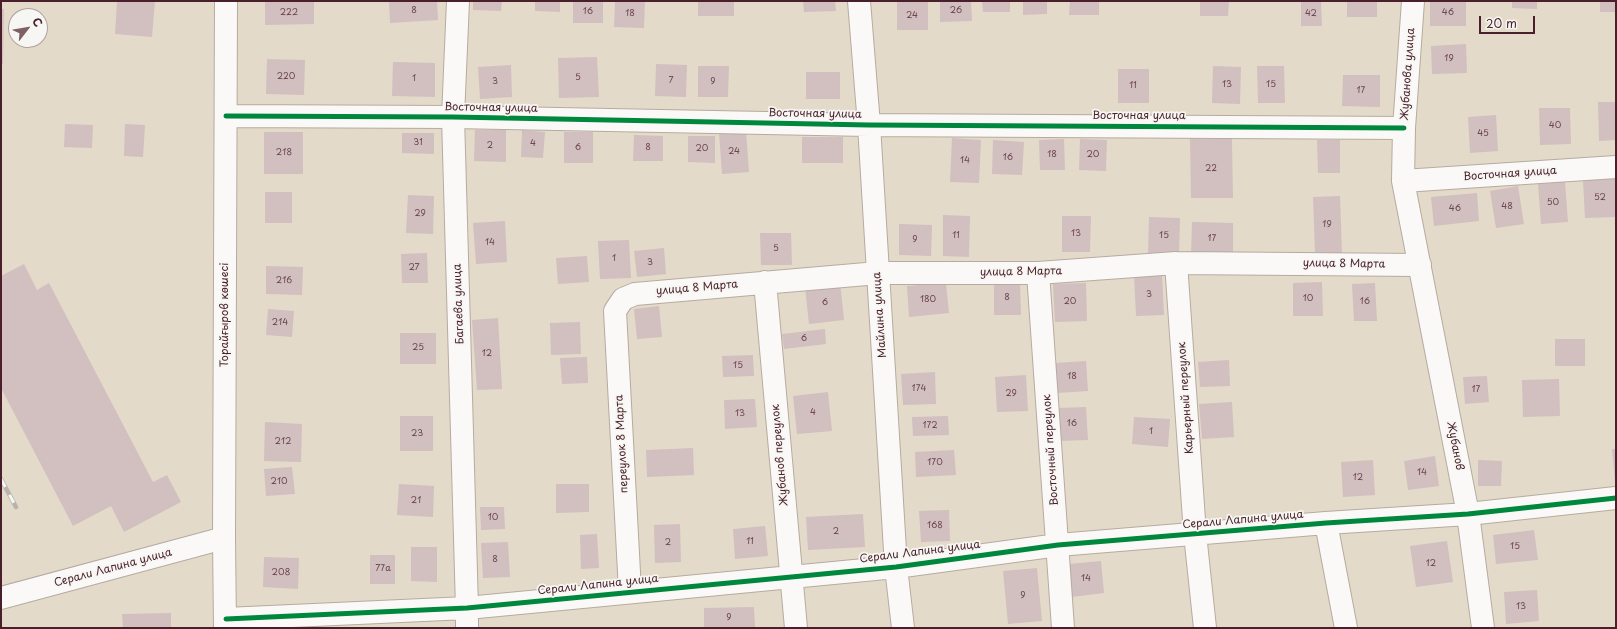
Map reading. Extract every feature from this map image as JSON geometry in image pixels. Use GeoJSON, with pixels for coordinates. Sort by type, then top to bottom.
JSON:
{"type":"FeatureCollection","features":[{"type":"Feature","properties":{"kind":"street","name":"Торайғыров көшесі"},"geometry":{"type":"LineString","coordinates":[[226,1],[224,538],[226,623]]}},
{"type":"Feature","properties":{"kind":"street","name":"Багаева улица"},"geometry":{"type":"LineString","coordinates":[[458,1],[454,117],[467,618]]}},
{"type":"Feature","properties":{"kind":"street","name":"Майлина улица"},"geometry":{"type":"LineString","coordinates":[[859,1],[869,125],[896,567],[903,628]]}},
{"type":"Feature","properties":{"kind":"street","name":"Жубанова улица"},"geometry":{"type":"LineString","coordinates":[[1414,1],[1404,128],[1403,181],[1420,265]]}},
{"type":"Feature","properties":{"kind":"street","name":"Восточная улица"},"geometry":{"type":"LineString","coordinates":[[226,116],[454,117],[869,125],[1404,128]]}},
{"type":"Feature","properties":{"kind":"street","name":"Восточная улица"},"geometry":{"type":"LineString","coordinates":[[1403,181],[1616,166]]}},
{"type":"Feature","properties":{"kind":"street","name":"улица 8 Марта"},"geometry":{"type":"LineString","coordinates":[[623,299],[635,294],[878,273],[1038,273],[1176,263],[1420,265]]}},
{"type":"Feature","properties":{"kind":"street","name":"Карьерный переулок"},"geometry":{"type":"LineString","coordinates":[[1176,263],[1195,534],[1205,628]]}},
{"type":"Feature","properties":{"kind":"street","name":"Жубанов"},"geometry":{"type":"LineString","coordinates":[[1420,265],[1468,514],[1483,628]]}},
{"type":"Feature","properties":{"kind":"street","name":"Восточный переулок"},"geometry":{"type":"LineString","coordinates":[[1038,273],[1063,628]]}},
{"type":"Feature","properties":{"kind":"street","name":"Жубанов переулок"},"geometry":{"type":"LineString","coordinates":[[765,282],[796,628]]}},
{"type":"Feature","properties":{"kind":"street","name":"переулок 8 Марта"},"geometry":{"type":"LineString","coordinates":[[623,299],[615,310],[630,592]]}},
{"type":"Feature","properties":{"kind":"street","name":"Серали Лапина улица"},"geometry":{"type":"LineString","coordinates":[[226,623],[467,618],[630,592],[896,567],[1058,545],[1326,523],[1468,514],[1616,498]]}},
{"type":"Feature","properties":{"kind":"street"},"geometry":{"type":"LineString","coordinates":[[1326,523],[1346,628]]}},
{"type":"Feature","properties":{"kind":"street","name":"Серали Лапина улица"},"geometry":{"type":"LineString","coordinates":[[1,598],[224,538]]}},
{"type":"Feature","properties":{"kind":"building"},"geometry":{"type":"Polygon","coordinates":[[[117,1],[155,1],[152,37],[115,34],[117,1]]]}},
{"type":"Feature","properties":{"kind":"building"},"geometry":{"type":"Polygon","coordinates":[[[265,1],[314,1],[314,24],[265,25],[265,1]]]}},
{"type":"Feature","properties":{"kind":"building"},"geometry":{"type":"Polygon","coordinates":[[[389,1],[437,1],[438,20],[390,23],[389,1]]]}},
{"type":"Feature","properties":{"kind":"building"},"geometry":{"type":"Polygon","coordinates":[[[473,1],[502,1],[501,11],[473,10],[473,1]]]}},
{"type":"Feature","properties":{"kind":"building"},"geometry":{"type":"Polygon","coordinates":[[[535,1],[560,1],[560,12],[535,11],[535,1]]]}},
{"type":"Feature","properties":{"kind":"building"},"geometry":{"type":"Polygon","coordinates":[[[573,1],[603,1],[603,23],[573,23],[573,1]]]}},
{"type":"Feature","properties":{"kind":"building"},"geometry":{"type":"Polygon","coordinates":[[[615,1],[645,1],[644,28],[614,27],[615,1]]]}},
{"type":"Feature","properties":{"kind":"building"},"geometry":{"type":"Polygon","coordinates":[[[698,1],[734,1],[734,16],[698,16],[698,1]]]}},
{"type":"Feature","properties":{"kind":"building"},"geometry":{"type":"Polygon","coordinates":[[[803,1],[835,1],[836,11],[804,12],[803,1]]]}},
{"type":"Feature","properties":{"kind":"building"},"geometry":{"type":"Polygon","coordinates":[[[897,1],[928,1],[928,30],[897,30],[897,1]]]}},
{"type":"Feature","properties":{"kind":"building"},"geometry":{"type":"Polygon","coordinates":[[[940,1],[971,1],[972,21],[940,22],[940,1]]]}},
{"type":"Feature","properties":{"kind":"building"},"geometry":{"type":"Polygon","coordinates":[[[982,1],[1010,1],[1010,12],[983,12],[982,1]]]}},
{"type":"Feature","properties":{"kind":"building"},"geometry":{"type":"Polygon","coordinates":[[[1023,1],[1047,1],[1047,14],[1023,15],[1023,1]]]}},
{"type":"Feature","properties":{"kind":"building"},"geometry":{"type":"Polygon","coordinates":[[[1070,1],[1099,1],[1099,15],[1069,15],[1070,1]]]}},
{"type":"Feature","properties":{"kind":"building"},"geometry":{"type":"Polygon","coordinates":[[[1200,1],[1229,1],[1228,16],[1200,16],[1200,1]]]}},
{"type":"Feature","properties":{"kind":"building"},"geometry":{"type":"Polygon","coordinates":[[[1301,1],[1321,1],[1322,26],[1301,26],[1301,1]]]}},
{"type":"Feature","properties":{"kind":"building"},"geometry":{"type":"Polygon","coordinates":[[[1347,1],[1377,1],[1377,17],[1347,17],[1347,1]]]}},
{"type":"Feature","properties":{"kind":"building"},"geometry":{"type":"Polygon","coordinates":[[[1430,1],[1466,1],[1466,26],[1430,26],[1430,1]]]}},
{"type":"Feature","properties":{"kind":"building"},"geometry":{"type":"Polygon","coordinates":[[[1512,1],[1537,1],[1537,9],[1512,8],[1512,1]]]}},
{"type":"Feature","properties":{"kind":"building"},"geometry":{"type":"Polygon","coordinates":[[[1600,1],[1616,1],[1616,12],[1600,12],[1600,1]]]}},
{"type":"Feature","properties":{"kind":"building"},"geometry":{"type":"Polygon","coordinates":[[[1,9],[4,9],[3,64],[1,64],[1,9]]]}},
{"type":"Feature","properties":{"kind":"building"},"geometry":{"type":"Polygon","coordinates":[[[1466,44],[1467,73],[1432,74],[1431,46],[1466,44]]]}},
{"type":"Feature","properties":{"kind":"building"},"geometry":{"type":"Polygon","coordinates":[[[597,57],[599,97],[559,98],[558,58],[597,57]]]}},
{"type":"Feature","properties":{"kind":"building"},"geometry":{"type":"Polygon","coordinates":[[[267,59],[305,60],[304,95],[266,94],[267,59]]]}},
{"type":"Feature","properties":{"kind":"building"},"geometry":{"type":"Polygon","coordinates":[[[393,62],[435,63],[435,97],[392,96],[393,62]]]}},
{"type":"Feature","properties":{"kind":"building"},"geometry":{"type":"Polygon","coordinates":[[[656,64],[687,65],[686,97],[655,96],[656,64]]]}},
{"type":"Feature","properties":{"kind":"building"},"geometry":{"type":"Polygon","coordinates":[[[511,65],[512,97],[480,99],[478,67],[511,65]]]}},
{"type":"Feature","properties":{"kind":"building"},"geometry":{"type":"Polygon","coordinates":[[[698,66],[729,66],[728,97],[698,97],[698,66]]]}},
{"type":"Feature","properties":{"kind":"building"},"geometry":{"type":"Polygon","coordinates":[[[1213,66],[1241,67],[1240,104],[1212,103],[1213,66]]]}},
{"type":"Feature","properties":{"kind":"building"},"geometry":{"type":"Polygon","coordinates":[[[1257,66],[1284,66],[1285,103],[1258,103],[1257,66]]]}},
{"type":"Feature","properties":{"kind":"building"},"geometry":{"type":"Polygon","coordinates":[[[1118,69],[1149,69],[1149,103],[1118,103],[1118,69]]]}},
{"type":"Feature","properties":{"kind":"building"},"geometry":{"type":"Polygon","coordinates":[[[806,72],[840,72],[840,99],[806,99],[806,72]]]}},
{"type":"Feature","properties":{"kind":"building"},"geometry":{"type":"Polygon","coordinates":[[[1343,75],[1380,75],[1380,107],[1342,106],[1343,75]]]}},
{"type":"Feature","properties":{"kind":"building"},"geometry":{"type":"Polygon","coordinates":[[[1598,102],[1616,102],[1616,140],[1599,141],[1598,102]]]}},
{"type":"Feature","properties":{"kind":"building"},"geometry":{"type":"Polygon","coordinates":[[[1539,108],[1570,108],[1571,144],[1540,145],[1539,108]]]}},
{"type":"Feature","properties":{"kind":"building"},"geometry":{"type":"Polygon","coordinates":[[[1496,115],[1498,151],[1470,153],[1468,117],[1496,115]]]}},
{"type":"Feature","properties":{"kind":"building"},"geometry":{"type":"Polygon","coordinates":[[[65,124],[93,125],[92,148],[64,147],[65,124]]]}},
{"type":"Feature","properties":{"kind":"building"},"geometry":{"type":"Polygon","coordinates":[[[125,124],[145,125],[143,157],[124,156],[125,124]]]}},
{"type":"Feature","properties":{"kind":"building"},"geometry":{"type":"Polygon","coordinates":[[[475,130],[506,130],[506,162],[474,161],[475,130]]]}},
{"type":"Feature","properties":{"kind":"building"},"geometry":{"type":"Polygon","coordinates":[[[522,130],[545,132],[543,158],[521,157],[522,130]]]}},
{"type":"Feature","properties":{"kind":"building"},"geometry":{"type":"Polygon","coordinates":[[[746,131],[749,172],[722,174],[719,133],[746,131]]]}},
{"type":"Feature","properties":{"kind":"building"},"geometry":{"type":"Polygon","coordinates":[[[264,132],[303,132],[303,174],[264,174],[264,132]]]}},
{"type":"Feature","properties":{"kind":"building"},"geometry":{"type":"Polygon","coordinates":[[[564,132],[593,132],[593,163],[564,163],[564,132]]]}},
{"type":"Feature","properties":{"kind":"building"},"geometry":{"type":"Polygon","coordinates":[[[402,133],[434,133],[434,154],[402,153],[402,133]]]}},
{"type":"Feature","properties":{"kind":"building"},"geometry":{"type":"Polygon","coordinates":[[[634,135],[663,136],[663,161],[633,161],[634,135]]]}},
{"type":"Feature","properties":{"kind":"building"},"geometry":{"type":"Polygon","coordinates":[[[688,136],[715,136],[715,163],[688,162],[688,136]]]}},
{"type":"Feature","properties":{"kind":"building"},"geometry":{"type":"Polygon","coordinates":[[[802,137],[843,137],[843,163],[802,163],[802,137]]]}},
{"type":"Feature","properties":{"kind":"building"},"geometry":{"type":"Polygon","coordinates":[[[952,138],[981,140],[979,183],[950,182],[952,138]]]}},
{"type":"Feature","properties":{"kind":"building"},"geometry":{"type":"Polygon","coordinates":[[[1064,139],[1065,170],[1040,170],[1039,140],[1064,139]]]}},
{"type":"Feature","properties":{"kind":"building"},"geometry":{"type":"Polygon","coordinates":[[[1080,139],[1107,140],[1106,171],[1079,170],[1080,139]]]}},
{"type":"Feature","properties":{"kind":"building"},"geometry":{"type":"Polygon","coordinates":[[[1190,139],[1232,139],[1233,198],[1191,198],[1190,139]]]}},
{"type":"Feature","properties":{"kind":"building"},"geometry":{"type":"Polygon","coordinates":[[[993,140],[1024,142],[1022,175],[992,174],[993,140]]]}},
{"type":"Feature","properties":{"kind":"building"},"geometry":{"type":"Polygon","coordinates":[[[1317,140],[1340,140],[1340,173],[1318,173],[1317,140]]]}},
{"type":"Feature","properties":{"kind":"building"},"geometry":{"type":"Polygon","coordinates":[[[1616,178],[1616,217],[1585,218],[1583,180],[1616,178]]]}},
{"type":"Feature","properties":{"kind":"building"},"geometry":{"type":"Polygon","coordinates":[[[1565,182],[1568,222],[1541,224],[1538,184],[1565,182]]]}},
{"type":"Feature","properties":{"kind":"building"},"geometry":{"type":"Polygon","coordinates":[[[1518,186],[1524,224],[1496,228],[1490,191],[1518,186]]]}},
{"type":"Feature","properties":{"kind":"building"},"geometry":{"type":"Polygon","coordinates":[[[265,192],[292,192],[292,223],[265,223],[265,192]]]}},
{"type":"Feature","properties":{"kind":"building"},"geometry":{"type":"Polygon","coordinates":[[[1477,193],[1479,221],[1434,226],[1431,197],[1477,193]]]}},
{"type":"Feature","properties":{"kind":"building"},"geometry":{"type":"Polygon","coordinates":[[[408,195],[434,196],[433,234],[406,233],[408,195]]]}},
{"type":"Feature","properties":{"kind":"building"},"geometry":{"type":"Polygon","coordinates":[[[1340,196],[1342,253],[1315,253],[1313,197],[1340,196]]]}},
{"type":"Feature","properties":{"kind":"building"},"geometry":{"type":"Polygon","coordinates":[[[943,215],[970,216],[969,257],[943,256],[943,215]]]}},
{"type":"Feature","properties":{"kind":"building"},"geometry":{"type":"Polygon","coordinates":[[[1062,216],[1091,216],[1090,252],[1062,252],[1062,216]]]}},
{"type":"Feature","properties":{"kind":"building"},"geometry":{"type":"Polygon","coordinates":[[[1149,217],[1180,218],[1179,256],[1148,255],[1149,217]]]}},
{"type":"Feature","properties":{"kind":"building"},"geometry":{"type":"Polygon","coordinates":[[[505,221],[507,262],[476,264],[473,223],[505,221]]]}},
{"type":"Feature","properties":{"kind":"building"},"geometry":{"type":"Polygon","coordinates":[[[1192,222],[1233,223],[1233,256],[1191,255],[1192,222]]]}},
{"type":"Feature","properties":{"kind":"building"},"geometry":{"type":"Polygon","coordinates":[[[899,224],[932,225],[931,256],[899,255],[899,224]]]}},
{"type":"Feature","properties":{"kind":"building"},"geometry":{"type":"Polygon","coordinates":[[[760,233],[791,233],[792,265],[761,265],[760,233]]]}},
{"type":"Feature","properties":{"kind":"building"},"geometry":{"type":"Polygon","coordinates":[[[629,240],[631,278],[600,279],[598,241],[629,240]]]}},
{"type":"Feature","properties":{"kind":"building"},"geometry":{"type":"Polygon","coordinates":[[[664,248],[666,274],[637,277],[634,251],[664,248]]]}},
{"type":"Feature","properties":{"kind":"building"},"geometry":{"type":"Polygon","coordinates":[[[427,253],[428,283],[402,283],[401,254],[427,253]]]}},
{"type":"Feature","properties":{"kind":"building"},"geometry":{"type":"Polygon","coordinates":[[[587,256],[589,282],[558,284],[556,258],[587,256]]]}},
{"type":"Feature","properties":{"kind":"building"},"geometry":{"type":"Polygon","coordinates":[[[24,264],[37,290],[49,283],[153,482],[167,475],[181,502],[124,532],[111,506],[73,526],[1,388],[1,276],[24,264]]]}},
{"type":"Feature","properties":{"kind":"building"},"geometry":{"type":"Polygon","coordinates":[[[266,266],[303,267],[302,295],[266,294],[266,266]]]}},
{"type":"Feature","properties":{"kind":"building"},"geometry":{"type":"Polygon","coordinates":[[[1134,275],[1162,275],[1164,315],[1136,316],[1134,275]]]}},
{"type":"Feature","properties":{"kind":"building"},"geometry":{"type":"Polygon","coordinates":[[[840,282],[844,320],[809,324],[805,287],[840,282]]]}},
{"type":"Feature","properties":{"kind":"building"},"geometry":{"type":"Polygon","coordinates":[[[994,282],[1020,282],[1021,315],[994,315],[994,282]]]}},
{"type":"Feature","properties":{"kind":"building"},"geometry":{"type":"Polygon","coordinates":[[[1322,282],[1323,316],[1293,316],[1293,283],[1322,282]]]}},
{"type":"Feature","properties":{"kind":"building"},"geometry":{"type":"Polygon","coordinates":[[[946,283],[949,313],[909,317],[907,286],[946,283]]]}},
{"type":"Feature","properties":{"kind":"building"},"geometry":{"type":"Polygon","coordinates":[[[1086,283],[1087,321],[1055,322],[1053,284],[1086,283]]]}},
{"type":"Feature","properties":{"kind":"building"},"geometry":{"type":"Polygon","coordinates":[[[1375,283],[1377,321],[1354,321],[1352,284],[1375,283]]]}},
{"type":"Feature","properties":{"kind":"building"},"geometry":{"type":"Polygon","coordinates":[[[659,306],[662,337],[637,339],[634,309],[659,306]]]}},
{"type":"Feature","properties":{"kind":"building"},"geometry":{"type":"Polygon","coordinates":[[[268,309],[294,311],[292,337],[266,335],[268,309]]]}},
{"type":"Feature","properties":{"kind":"building"},"geometry":{"type":"Polygon","coordinates":[[[498,318],[502,389],[477,390],[472,320],[498,318]]]}},
{"type":"Feature","properties":{"kind":"building"},"geometry":{"type":"Polygon","coordinates":[[[580,322],[581,354],[551,355],[550,323],[580,322]]]}},
{"type":"Feature","properties":{"kind":"building"},"geometry":{"type":"Polygon","coordinates":[[[825,329],[826,344],[784,349],[782,334],[825,329]]]}},
{"type":"Feature","properties":{"kind":"building"},"geometry":{"type":"Polygon","coordinates":[[[400,333],[436,333],[436,364],[400,364],[400,333]]]}},
{"type":"Feature","properties":{"kind":"building"},"geometry":{"type":"Polygon","coordinates":[[[1555,339],[1585,339],[1585,366],[1555,366],[1555,339]]]}},
{"type":"Feature","properties":{"kind":"building"},"geometry":{"type":"Polygon","coordinates":[[[753,355],[754,376],[723,377],[722,356],[753,355]]]}},
{"type":"Feature","properties":{"kind":"building"},"geometry":{"type":"Polygon","coordinates":[[[587,357],[588,383],[562,384],[560,358],[587,357]]]}},
{"type":"Feature","properties":{"kind":"building"},"geometry":{"type":"Polygon","coordinates":[[[1229,360],[1230,386],[1200,387],[1198,362],[1229,360]]]}},
{"type":"Feature","properties":{"kind":"building"},"geometry":{"type":"Polygon","coordinates":[[[1086,361],[1088,391],[1057,393],[1055,363],[1086,361]]]}},
{"type":"Feature","properties":{"kind":"building"},"geometry":{"type":"Polygon","coordinates":[[[935,372],[936,404],[903,405],[901,374],[935,372]]]}},
{"type":"Feature","properties":{"kind":"building"},"geometry":{"type":"Polygon","coordinates":[[[1026,375],[1028,411],[997,412],[995,377],[1026,375]]]}},
{"type":"Feature","properties":{"kind":"building"},"geometry":{"type":"Polygon","coordinates":[[[1487,376],[1489,402],[1465,404],[1463,377],[1487,376]]]}},
{"type":"Feature","properties":{"kind":"building"},"geometry":{"type":"Polygon","coordinates":[[[1559,379],[1560,416],[1523,417],[1522,380],[1559,379]]]}},
{"type":"Feature","properties":{"kind":"building"},"geometry":{"type":"Polygon","coordinates":[[[828,392],[832,431],[797,434],[793,396],[828,392]]]}},
{"type":"Feature","properties":{"kind":"building"},"geometry":{"type":"Polygon","coordinates":[[[755,399],[757,427],[725,429],[724,400],[755,399]]]}},
{"type":"Feature","properties":{"kind":"building"},"geometry":{"type":"Polygon","coordinates":[[[1232,402],[1234,437],[1202,439],[1199,404],[1232,402]]]}},
{"type":"Feature","properties":{"kind":"building"},"geometry":{"type":"Polygon","coordinates":[[[1086,407],[1088,440],[1059,441],[1057,408],[1086,407]]]}},
{"type":"Feature","properties":{"kind":"building"},"geometry":{"type":"Polygon","coordinates":[[[400,416],[433,416],[433,451],[400,451],[400,416]]]}},
{"type":"Feature","properties":{"kind":"building"},"geometry":{"type":"Polygon","coordinates":[[[948,416],[949,435],[913,436],[912,417],[948,416]]]}},
{"type":"Feature","properties":{"kind":"building"},"geometry":{"type":"Polygon","coordinates":[[[1134,417],[1170,419],[1168,447],[1132,444],[1134,417]]]}},
{"type":"Feature","properties":{"kind":"building"},"geometry":{"type":"Polygon","coordinates":[[[265,422],[302,424],[301,462],[264,461],[265,422]]]}},
{"type":"Feature","properties":{"kind":"building"},"geometry":{"type":"Polygon","coordinates":[[[693,448],[694,475],[647,477],[646,450],[693,448]]]}},
{"type":"Feature","properties":{"kind":"building"},"geometry":{"type":"Polygon","coordinates":[[[1612,449],[1616,449],[1616,483],[1615,483],[1612,449]]]}},
{"type":"Feature","properties":{"kind":"building"},"geometry":{"type":"Polygon","coordinates":[[[954,450],[956,475],[916,477],[915,452],[954,450]]]}},
{"type":"Feature","properties":{"kind":"building"},"geometry":{"type":"Polygon","coordinates":[[[1435,456],[1439,486],[1408,490],[1404,461],[1435,456]]]}},
{"type":"Feature","properties":{"kind":"building"},"geometry":{"type":"Polygon","coordinates":[[[1373,460],[1375,495],[1343,497],[1341,462],[1373,460]]]}},
{"type":"Feature","properties":{"kind":"building"},"geometry":{"type":"Polygon","coordinates":[[[1478,460],[1502,461],[1501,486],[1478,486],[1478,460]]]}},
{"type":"Feature","properties":{"kind":"building"},"geometry":{"type":"Polygon","coordinates":[[[292,467],[295,494],[266,496],[264,469],[292,467]]]}},
{"type":"Feature","properties":{"kind":"building"},"geometry":{"type":"Polygon","coordinates":[[[399,484],[434,486],[433,517],[397,515],[399,484]]]}},
{"type":"Feature","properties":{"kind":"building"},"geometry":{"type":"Polygon","coordinates":[[[556,484],[589,484],[589,512],[556,513],[556,484]]]}},
{"type":"Feature","properties":{"kind":"building"},"geometry":{"type":"Polygon","coordinates":[[[480,507],[504,507],[505,529],[481,530],[480,507]]]}},
{"type":"Feature","properties":{"kind":"building"},"geometry":{"type":"Polygon","coordinates":[[[949,510],[950,541],[921,542],[919,511],[949,510]]]}},
{"type":"Feature","properties":{"kind":"building"},"geometry":{"type":"Polygon","coordinates":[[[863,514],[865,547],[808,550],[806,517],[863,514]]]}},
{"type":"Feature","properties":{"kind":"building"},"geometry":{"type":"Polygon","coordinates":[[[680,524],[681,562],[655,563],[654,525],[680,524]]]}},
{"type":"Feature","properties":{"kind":"building"},"geometry":{"type":"Polygon","coordinates":[[[765,526],[768,556],[735,559],[733,529],[765,526]]]}},
{"type":"Feature","properties":{"kind":"building"},"geometry":{"type":"Polygon","coordinates":[[[1534,530],[1538,560],[1496,564],[1493,535],[1534,530]]]}},
{"type":"Feature","properties":{"kind":"building"},"geometry":{"type":"Polygon","coordinates":[[[597,534],[599,568],[581,569],[580,535],[597,534]]]}},
{"type":"Feature","properties":{"kind":"building"},"geometry":{"type":"Polygon","coordinates":[[[1447,541],[1453,582],[1416,587],[1410,546],[1447,541]]]}},
{"type":"Feature","properties":{"kind":"building"},"geometry":{"type":"Polygon","coordinates":[[[508,542],[510,577],[483,578],[481,543],[508,542]]]}},
{"type":"Feature","properties":{"kind":"building"},"geometry":{"type":"Polygon","coordinates":[[[411,547],[437,547],[437,582],[411,581],[411,547]]]}},
{"type":"Feature","properties":{"kind":"building"},"geometry":{"type":"Polygon","coordinates":[[[370,555],[395,555],[395,584],[370,584],[370,555]]]}},
{"type":"Feature","properties":{"kind":"building"},"geometry":{"type":"Polygon","coordinates":[[[264,557],[299,558],[298,589],[263,587],[264,557]]]}},
{"type":"Feature","properties":{"kind":"building"},"geometry":{"type":"Polygon","coordinates":[[[1101,561],[1104,593],[1072,597],[1069,564],[1101,561]]]}},
{"type":"Feature","properties":{"kind":"building"},"geometry":{"type":"Polygon","coordinates":[[[1037,568],[1042,621],[1008,624],[1003,571],[1037,568]]]}},
{"type":"Feature","properties":{"kind":"building"},"geometry":{"type":"Polygon","coordinates":[[[1537,590],[1539,621],[1506,624],[1504,592],[1537,590]]]}},
{"type":"Feature","properties":{"kind":"building"},"geometry":{"type":"Polygon","coordinates":[[[754,607],[755,628],[704,628],[704,608],[754,607]]]}},
{"type":"Feature","properties":{"kind":"building"},"geometry":{"type":"Polygon","coordinates":[[[171,613],[171,628],[123,628],[122,614],[171,613]]]}},
{"type":"Feature","properties":{"kind":"railway"},"geometry":{"type":"LineString","coordinates":[[1,479],[16,507]]}},
{"type":"Feature","properties":{"kind":"cycle path"},"geometry":{"type":"LineString","coordinates":[[226,116],[453,117],[869,125],[1404,128]]}},
{"type":"Feature","properties":{"kind":"cycle path"},"geometry":{"type":"LineString","coordinates":[[226,619],[467,608],[896,567],[1058,545],[1326,523],[1468,514],[1616,498]]}}]}
